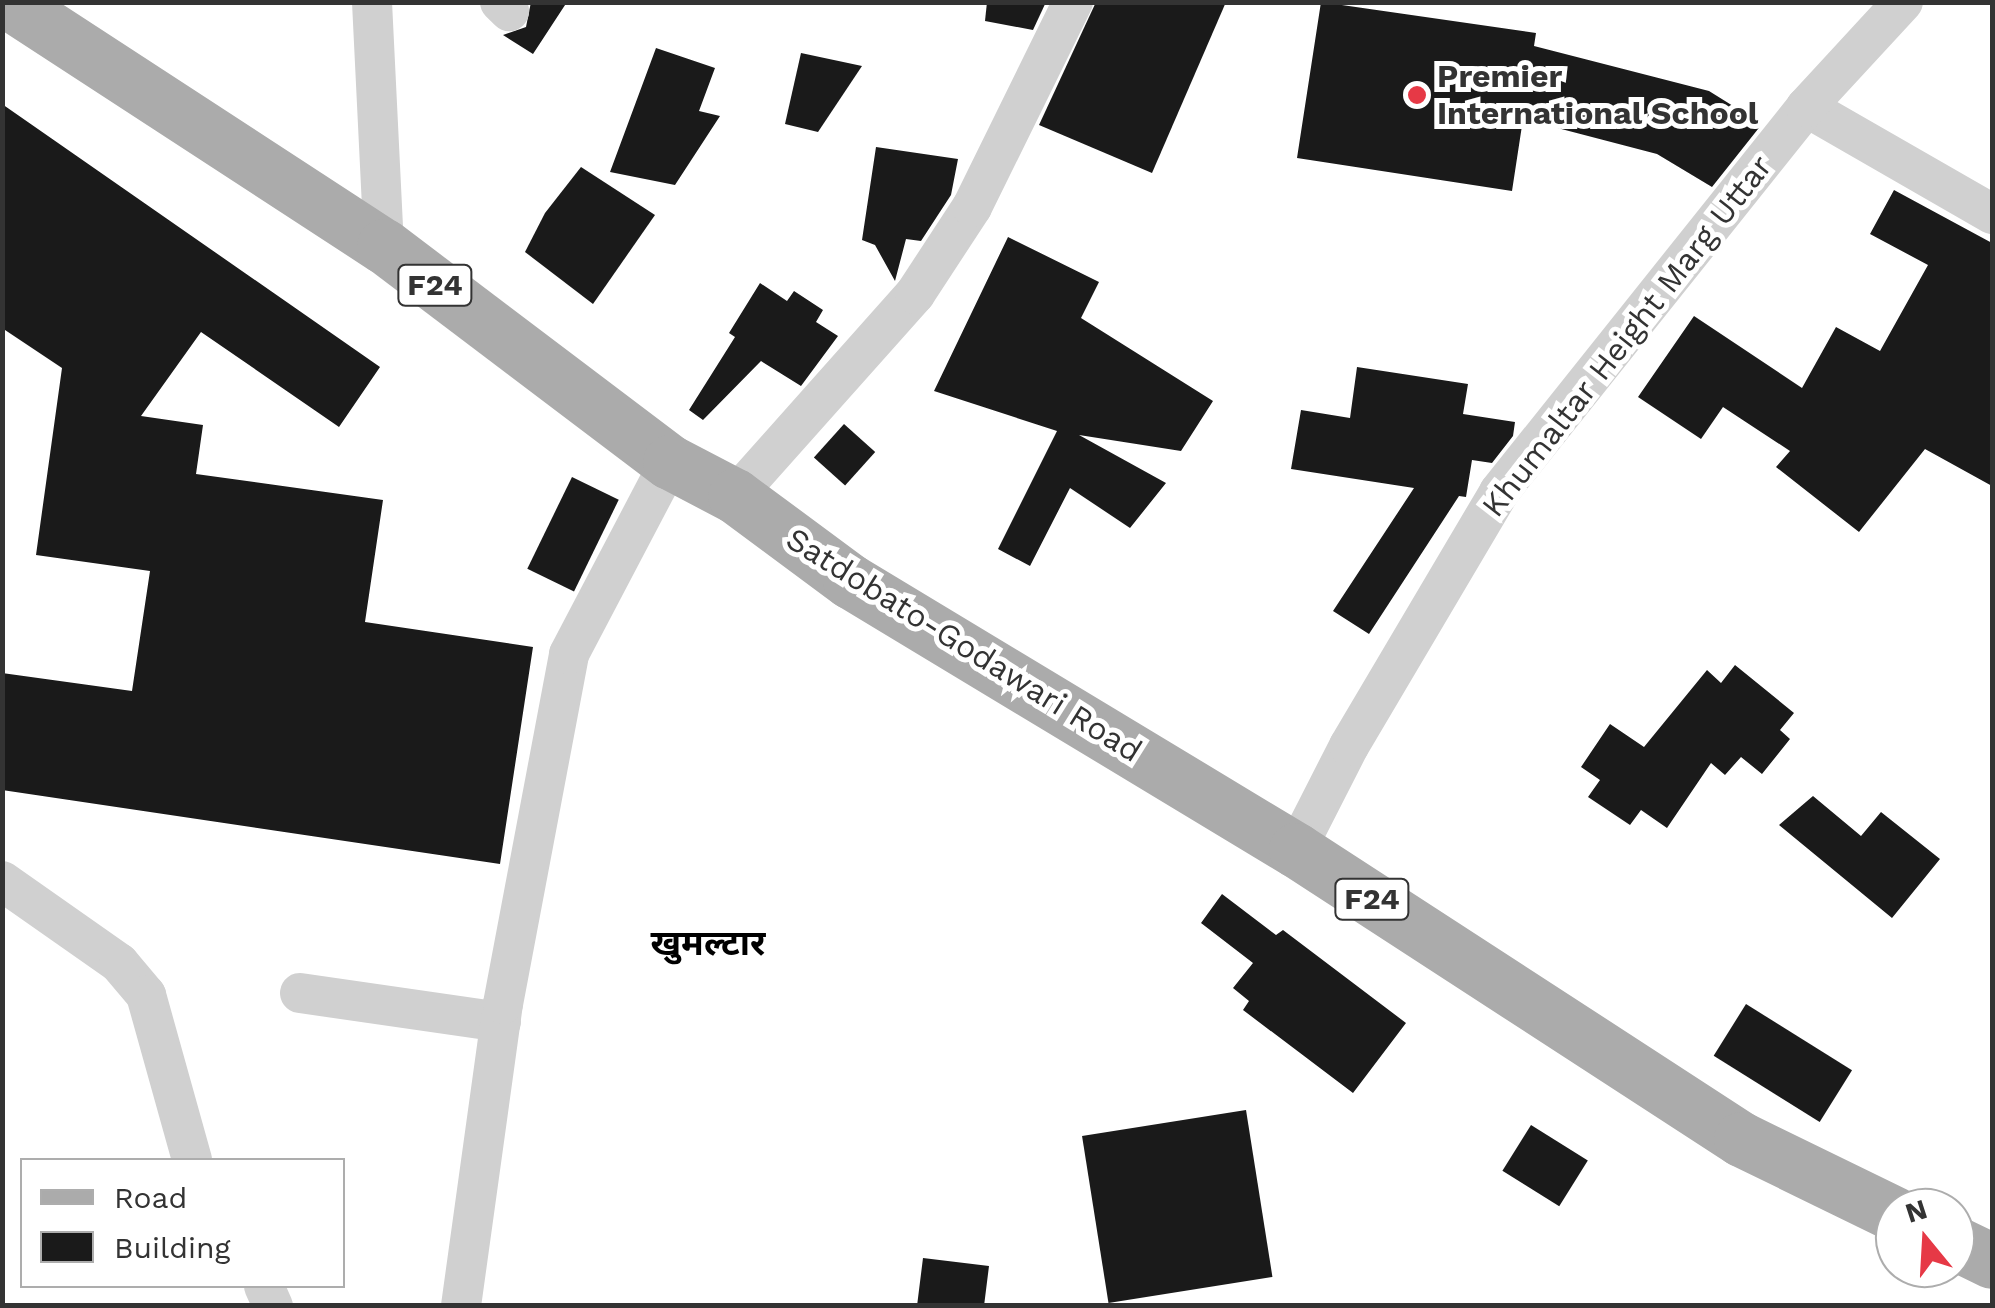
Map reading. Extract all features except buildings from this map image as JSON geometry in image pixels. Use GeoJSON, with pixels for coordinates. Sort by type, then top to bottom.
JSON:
{"type":"FeatureCollection","features":[{"type":"Feature","properties":{"kind":"main road","name":"Satdobato-Godawari Road"},"geometry":{"type":"LineString","coordinates":[[9,2],[384,246],[670,462],[735,496],[850,581],[1296,850],[1742,1139],[1875,1204]]}},
{"type":"Feature","properties":{"kind":"street"},"geometry":{"type":"LineString","coordinates":[[372,2],[384,246]]}},
{"type":"Feature","properties":{"kind":"street"},"geometry":{"type":"LineString","coordinates":[[735,496],[916,294],[972,207],[1073,2]]}},
{"type":"Feature","properties":{"kind":"street","name":"Khumaltar Height Marg Uttar"},"geometry":{"type":"LineString","coordinates":[[1296,850],[1349,746],[1499,492],[1806,107],[1902,2]]}},
{"type":"Feature","properties":{"kind":"street"},"geometry":{"type":"LineString","coordinates":[[1806,107],[1992,214]]}},
{"type":"Feature","properties":{"kind":"street"},"geometry":{"type":"LineString","coordinates":[[462,1306],[500,1022],[569,654],[670,462]]}},
{"type":"Feature","properties":{"kind":"street"},"geometry":{"type":"LineString","coordinates":[[2,881],[120,963],[146,996],[191,1158]]}},
{"type":"Feature","properties":{"kind":"street"},"geometry":{"type":"LineString","coordinates":[[300,992],[500,1022]]}},
{"type":"Feature","properties":{"kind":"place","name":"Premier International School"},"geometry":{"type":"Point","coordinates":[1417,95]}},
{"type":"Feature","properties":{"kind":"district","name":"खुमल्टार"},"geometry":{"type":"Point","coordinates":[708,943]}}]}
